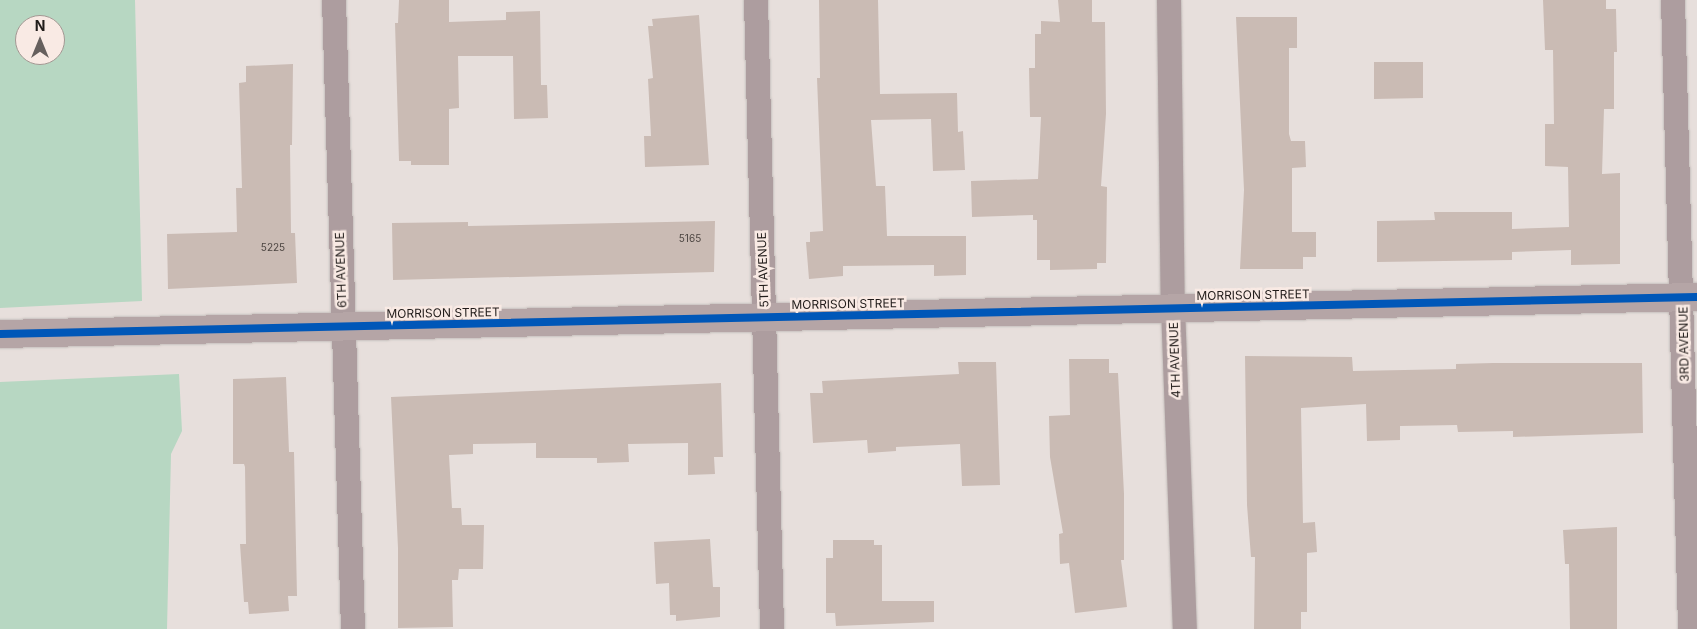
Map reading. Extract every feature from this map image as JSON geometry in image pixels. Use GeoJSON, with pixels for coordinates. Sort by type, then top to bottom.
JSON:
{"type":"FeatureCollection","features":[{"type":"Feature","properties":{"kind":"street","name":"6TH AVENUE"},"geometry":{"type":"LineString","coordinates":[[334,0],[353,629]]}},
{"type":"Feature","properties":{"kind":"street","name":"5TH AVENUE"},"geometry":{"type":"LineString","coordinates":[[756,0],[772,629]]}},
{"type":"Feature","properties":{"kind":"street","name":"4TH AVENUE"},"geometry":{"type":"LineString","coordinates":[[1169,0],[1173,307],[1186,629]]}},
{"type":"Feature","properties":{"kind":"street","name":"3RD AVENUE"},"geometry":{"type":"LineString","coordinates":[[1673,0],[1690,297],[1690,629]]}},
{"type":"Feature","properties":{"kind":"street","name":"MORRISON STREET"},"geometry":{"type":"LineString","coordinates":[[0,334],[1690,297]]}},
{"type":"Feature","properties":{"kind":"green space"},"geometry":{"type":"Polygon","coordinates":[[[0,0],[135,0],[142,301],[0,308],[0,0]]]}},
{"type":"Feature","properties":{"kind":"green space"},"geometry":{"type":"Polygon","coordinates":[[[179,374],[182,431],[171,454],[167,629],[0,629],[0,382],[179,374]]]}},
{"type":"Feature","properties":{"kind":"building"},"geometry":{"type":"Polygon","coordinates":[[[399,0],[449,0],[449,22],[506,20],[506,12],[540,11],[541,85],[547,85],[548,118],[514,119],[513,56],[458,56],[459,108],[449,109],[449,165],[411,165],[411,161],[399,161],[395,23],[398,23],[399,0]]]}},
{"type":"Feature","properties":{"kind":"building"},"geometry":{"type":"Polygon","coordinates":[[[819,0],[878,0],[880,94],[957,93],[958,132],[963,131],[965,170],[933,171],[931,119],[871,120],[876,186],[885,186],[887,236],[966,236],[966,275],[934,276],[934,265],[843,266],[843,276],[809,279],[806,242],[810,242],[810,232],[823,231],[817,78],[820,78],[819,0]]]}},
{"type":"Feature","properties":{"kind":"building"},"geometry":{"type":"Polygon","coordinates":[[[1058,0],[1092,0],[1092,22],[1105,22],[1106,114],[1101,186],[1107,187],[1106,263],[1097,263],[1097,269],[1050,270],[1050,260],[1037,260],[1037,220],[1033,220],[1033,215],[972,217],[971,181],[1038,179],[1041,117],[1030,117],[1029,68],[1035,68],[1035,34],[1041,34],[1041,21],[1060,22],[1058,0]]]}},
{"type":"Feature","properties":{"kind":"building"},"geometry":{"type":"Polygon","coordinates":[[[1543,0],[1606,0],[1606,9],[1616,9],[1617,52],[1614,52],[1614,109],[1604,109],[1602,174],[1620,173],[1620,264],[1571,265],[1571,250],[1512,252],[1512,260],[1377,262],[1377,221],[1435,220],[1434,212],[1512,212],[1512,229],[1569,227],[1568,167],[1545,166],[1545,124],[1554,124],[1553,50],[1545,50],[1543,0]]]}},
{"type":"Feature","properties":{"kind":"building"},"geometry":{"type":"Polygon","coordinates":[[[699,15],[709,165],[645,167],[644,136],[651,136],[648,79],[653,78],[648,26],[653,26],[652,19],[699,15]]]}},
{"type":"Feature","properties":{"kind":"building"},"geometry":{"type":"Polygon","coordinates":[[[1236,17],[1297,17],[1297,48],[1289,48],[1289,134],[1291,141],[1305,141],[1306,167],[1292,168],[1292,232],[1316,232],[1316,257],[1303,257],[1303,269],[1240,269],[1244,190],[1236,17]]]}},
{"type":"Feature","properties":{"kind":"building"},"geometry":{"type":"Polygon","coordinates":[[[1374,62],[1423,62],[1423,98],[1374,99],[1374,62]]]}},
{"type":"Feature","properties":{"kind":"building"},"geometry":{"type":"Polygon","coordinates":[[[293,64],[292,145],[290,145],[291,233],[295,233],[297,283],[168,289],[167,234],[237,232],[236,188],[242,188],[239,83],[246,82],[246,66],[293,64]]]}},
{"type":"Feature","properties":{"kind":"building"},"geometry":{"type":"Polygon","coordinates":[[[715,221],[714,272],[393,280],[392,223],[468,222],[468,226],[715,221]]]}},
{"type":"Feature","properties":{"kind":"building"},"geometry":{"type":"Polygon","coordinates":[[[1245,356],[1352,357],[1353,371],[1456,369],[1456,364],[1642,363],[1643,433],[1513,437],[1513,431],[1458,432],[1457,425],[1400,426],[1400,440],[1367,441],[1366,404],[1301,408],[1303,523],[1315,522],[1317,552],[1307,553],[1307,612],[1301,612],[1301,629],[1254,629],[1255,557],[1251,557],[1247,505],[1245,356]]]}},
{"type":"Feature","properties":{"kind":"building"},"geometry":{"type":"Polygon","coordinates":[[[1069,359],[1109,359],[1109,373],[1118,373],[1124,494],[1124,560],[1121,560],[1127,607],[1075,613],[1069,563],[1060,564],[1059,534],[1063,533],[1050,457],[1049,416],[1070,415],[1069,359]]]}},
{"type":"Feature","properties":{"kind":"building"},"geometry":{"type":"Polygon","coordinates":[[[958,362],[996,362],[1000,485],[962,486],[960,444],[896,447],[896,451],[868,453],[867,440],[813,443],[810,393],[823,393],[822,381],[959,374],[958,362]]]}},
{"type":"Feature","properties":{"kind":"building"},"geometry":{"type":"Polygon","coordinates":[[[286,377],[289,452],[294,452],[297,596],[288,596],[289,611],[249,614],[248,602],[244,602],[240,544],[246,544],[245,467],[244,464],[233,464],[233,379],[286,377]]]}},
{"type":"Feature","properties":{"kind":"building"},"geometry":{"type":"Polygon","coordinates":[[[721,383],[723,457],[714,457],[715,474],[688,475],[688,443],[628,444],[629,462],[597,463],[597,458],[536,458],[536,443],[473,444],[473,454],[449,455],[452,508],[461,508],[462,525],[484,525],[483,569],[459,569],[458,580],[452,580],[453,627],[398,628],[398,548],[391,397],[721,383]]]}},
{"type":"Feature","properties":{"kind":"building"},"geometry":{"type":"Polygon","coordinates":[[[1617,527],[1617,629],[1570,629],[1569,564],[1565,564],[1563,530],[1617,527]]]}},
{"type":"Feature","properties":{"kind":"building"},"geometry":{"type":"Polygon","coordinates":[[[710,539],[713,587],[720,587],[720,617],[676,621],[676,615],[670,615],[669,583],[656,584],[654,542],[710,539]]]}},
{"type":"Feature","properties":{"kind":"building"},"geometry":{"type":"Polygon","coordinates":[[[833,540],[874,540],[874,545],[882,545],[882,601],[934,601],[934,622],[836,626],[835,613],[826,613],[826,558],[833,558],[833,540]]]}},
{"type":"Feature","properties":{"kind":"cycle path"},"geometry":{"type":"LineString","coordinates":[[0,334],[1697,297]]}}]}
